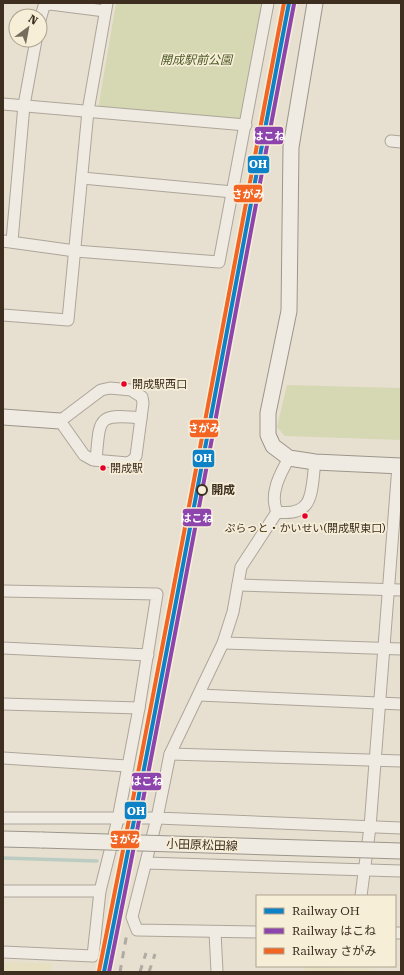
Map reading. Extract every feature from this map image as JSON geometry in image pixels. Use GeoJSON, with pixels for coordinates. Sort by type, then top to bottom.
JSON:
{"type":"FeatureCollection","features":[{"type":"Feature","properties":{"kind":"street"},"geometry":{"type":"LineString","coordinates":[[35,48],[24,105],[8,241],[75,251],[219,262],[246,126],[268,3]]}},
{"type":"Feature","properties":{"kind":"street"},"geometry":{"type":"LineString","coordinates":[[315,3],[300,80],[291,147],[289,311],[268,413],[268,435],[273,446],[289,458],[315,462],[400,466],[397,528],[388,590],[378,703],[370,827],[361,895]]}},
{"type":"Feature","properties":{"kind":"street"},"geometry":{"type":"LineString","coordinates":[[3,315],[68,320],[88,111],[106,7],[50,4],[44,6],[43,8]]}},
{"type":"Feature","properties":{"kind":"street"},"geometry":{"type":"LineString","coordinates":[[3,104],[246,126]]}},
{"type":"Feature","properties":{"kind":"street"},"geometry":{"type":"LineString","coordinates":[[82,178],[233,192]]}},
{"type":"Feature","properties":{"kind":"street"},"geometry":{"type":"LineString","coordinates":[[3,417],[60,422],[100,390],[110,388],[131,390],[137,392],[142,397],[143,403],[136,456],[128,463],[96,460],[81,451],[60,422]]}},
{"type":"Feature","properties":{"kind":"street"},"geometry":{"type":"LineString","coordinates":[[96,460],[99,428],[106,419],[116,415],[141,418]]}},
{"type":"Feature","properties":{"kind":"street"},"geometry":{"type":"LineString","coordinates":[[277,512],[274,506],[274,496],[279,476],[289,458]]}},
{"type":"Feature","properties":{"kind":"street"},"geometry":{"type":"LineString","coordinates":[[277,512],[291,514],[303,510],[310,498],[315,462]]}},
{"type":"Feature","properties":{"kind":"street"},"geometry":{"type":"LineString","coordinates":[[256,932],[137,930],[132,918],[157,818],[170,754],[223,643],[233,612],[241,567],[277,512]]}},
{"type":"Feature","properties":{"kind":"street"},"geometry":{"type":"LineString","coordinates":[[238,585],[401,590]]}},
{"type":"Feature","properties":{"kind":"street"},"geometry":{"type":"LineString","coordinates":[[3,591],[156,594],[139,708],[118,819],[100,891],[93,956],[3,952]]}},
{"type":"Feature","properties":{"kind":"street"},"geometry":{"type":"LineString","coordinates":[[223,643],[401,649]]}},
{"type":"Feature","properties":{"kind":"street"},"geometry":{"type":"LineString","coordinates":[[3,648],[148,655]]}},
{"type":"Feature","properties":{"kind":"street"},"geometry":{"type":"LineString","coordinates":[[199,695],[401,704]]}},
{"type":"Feature","properties":{"kind":"street"},"geometry":{"type":"LineString","coordinates":[[3,704],[139,708]]}},
{"type":"Feature","properties":{"kind":"street"},"geometry":{"type":"LineString","coordinates":[[170,754],[401,761]]}},
{"type":"Feature","properties":{"kind":"street"},"geometry":{"type":"LineString","coordinates":[[3,758],[127,766]]}},
{"type":"Feature","properties":{"kind":"street"},"geometry":{"type":"LineString","coordinates":[[3,818],[118,819],[135,817],[401,828]]}},
{"type":"Feature","properties":{"kind":"street","name":"小田原松田線"},"geometry":{"type":"LineString","coordinates":[[3,839],[401,851]]}},
{"type":"Feature","properties":{"kind":"street"},"geometry":{"type":"LineString","coordinates":[[146,863],[401,871]]}},
{"type":"Feature","properties":{"kind":"street"},"geometry":{"type":"LineString","coordinates":[[3,891],[100,891]]}},
{"type":"Feature","properties":{"kind":"street"},"geometry":{"type":"LineString","coordinates":[[215,932],[217,972]]}},
{"type":"Feature","properties":{"kind":"shaded area"},"geometry":{"type":"Polygon","coordinates":[[[3,962],[52,963],[50,972],[3,972],[3,962]]]}},
{"type":"Feature","properties":{"kind":"shaded area"},"geometry":{"type":"Polygon","coordinates":[[[305,967],[373,969],[373,972],[305,972],[305,967]]]}},
{"type":"Feature","properties":{"kind":"green space","name":"開成駅前公園"},"geometry":{"type":"Polygon","coordinates":[[[116,3],[265,3],[245,121],[98,109],[116,3]]]}},
{"type":"Feature","properties":{"kind":"green space"},"geometry":{"type":"Polygon","coordinates":[[[287,385],[401,388],[401,440],[285,436],[277,427],[287,385]]]}},
{"type":"Feature","properties":{"kind":"waterway"},"geometry":{"type":"LineString","coordinates":[[3,858],[97,861]]}},
{"type":"Feature","properties":{"kind":"railway"},"geometry":{"type":"LineString","coordinates":[[120,972],[127,933]]}},
{"type":"Feature","properties":{"kind":"railway"},"geometry":{"type":"LineString","coordinates":[[140,972],[146,953]]}},
{"type":"Feature","properties":{"kind":"railway"},"geometry":{"type":"LineString","coordinates":[[149,972],[155,954]]}},
{"type":"Feature","properties":{"kind":"rail line","name":"さがみ"},"geometry":{"type":"LineString","coordinates":[[99,971],[170,608],[284,3]]}},
{"type":"Feature","properties":{"kind":"rail line","name":"OH"},"geometry":{"type":"LineString","coordinates":[[104,972],[175,609],[289,3]]}},
{"type":"Feature","properties":{"kind":"rail line","name":"はこね"},"geometry":{"type":"LineString","coordinates":[[109,972],[180,609],[294,4]]}},
{"type":"Feature","properties":{"kind":"place","name":"開成駅西口"},"geometry":{"type":"Point","coordinates":[124,384]}},
{"type":"Feature","properties":{"kind":"place","name":"開成駅"},"geometry":{"type":"Point","coordinates":[103,468]}},
{"type":"Feature","properties":{"kind":"place","name":"開成"},"geometry":{"type":"Point","coordinates":[202,490]}},
{"type":"Feature","properties":{"kind":"place","name":"ぷらっと・かいせい(開成駅東口)"},"geometry":{"type":"Point","coordinates":[305,516]}}]}
